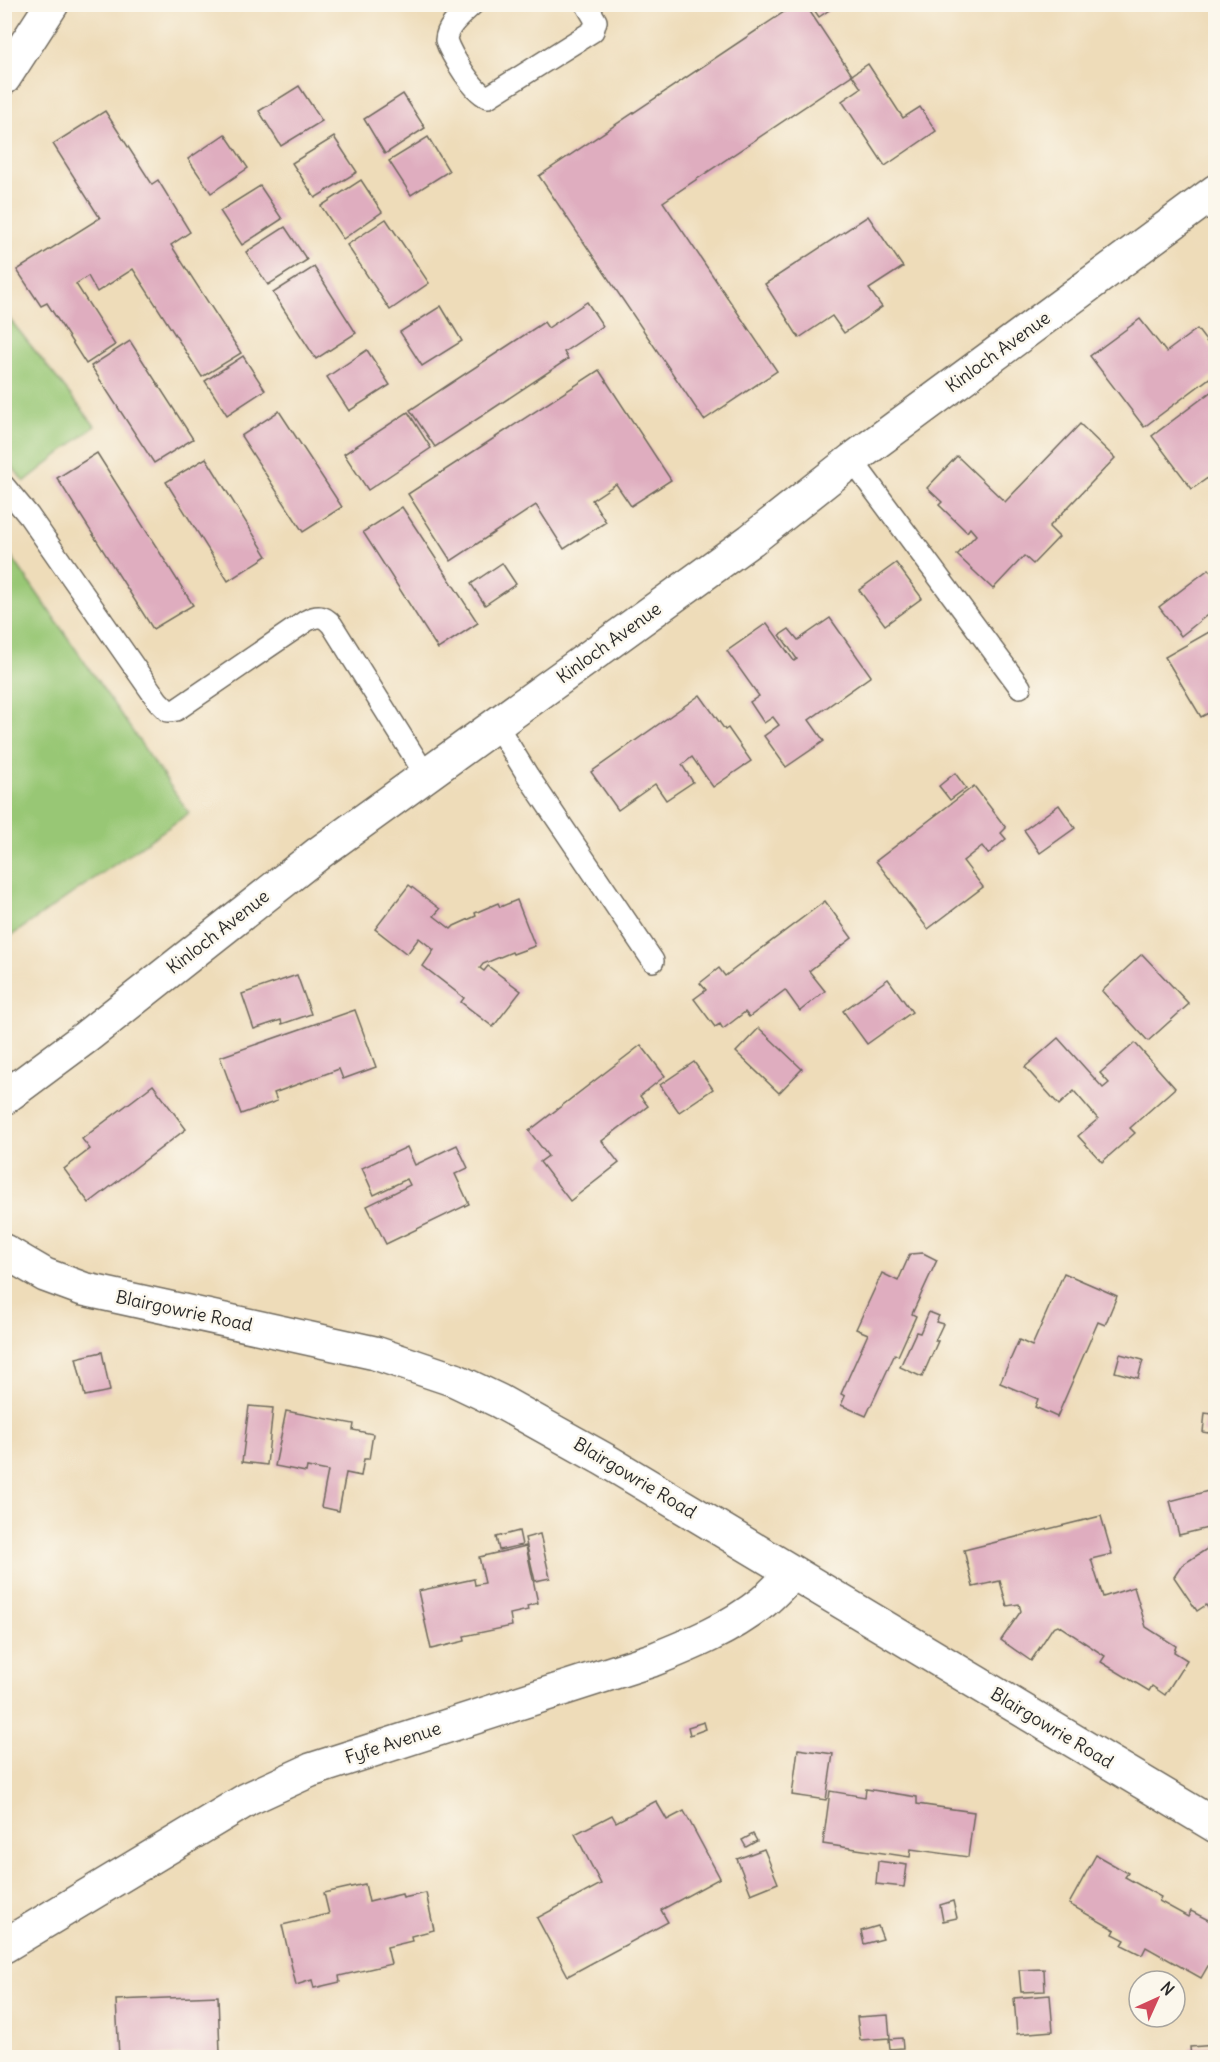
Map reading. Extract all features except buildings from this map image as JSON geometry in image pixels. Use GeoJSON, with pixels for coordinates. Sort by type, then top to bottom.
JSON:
{"type":"FeatureCollection","features":[{"type":"Feature","properties":{"kind":"street"},"geometry":{"type":"LineString","coordinates":[[4,78],[52,4]]}},
{"type":"Feature","properties":{"kind":"street","name":"Kinloch Avenue"},"geometry":{"type":"LineString","coordinates":[[4,1098],[86,1037],[319,853],[751,540],[852,460],[1215,191]]}},
{"type":"Feature","properties":{"kind":"street","name":"Blairgowrie Road"},"geometry":{"type":"LineString","coordinates":[[4,1251],[45,1275],[83,1289],[375,1353],[455,1380],[554,1430],[1215,1826]]}},
{"type":"Feature","properties":{"kind":"street","name":"Fyfe Avenue"},"geometry":{"type":"LineString","coordinates":[[4,1946],[248,1798],[311,1770],[652,1660],[698,1641],[763,1602],[794,1573]]}},
{"type":"Feature","properties":{"kind":"lane"},"geometry":{"type":"LineString","coordinates":[[473,4],[450,27],[446,33],[446,40],[471,83],[484,96],[492,95],[593,31],[596,21],[585,4]]}},
{"type":"Feature","properties":{"kind":"lane"},"geometry":{"type":"LineString","coordinates":[[852,460],[1020,687]]}},
{"type":"Feature","properties":{"kind":"lane"},"geometry":{"type":"LineString","coordinates":[[4,486],[29,516],[158,701],[168,711],[176,710],[306,621],[320,616],[326,618],[332,625],[425,774]]}},
{"type":"Feature","properties":{"kind":"lane"},"geometry":{"type":"LineString","coordinates":[[496,724],[653,961]]}},
{"type":"Feature","properties":{"kind":"green space"},"geometry":{"type":"Polygon","coordinates":[[[4,312],[95,426],[24,482],[5,457],[4,312]]]}},
{"type":"Feature","properties":{"kind":"green space"},"geometry":{"type":"Polygon","coordinates":[[[5,547],[189,813],[4,940],[5,547]]]}}]}
